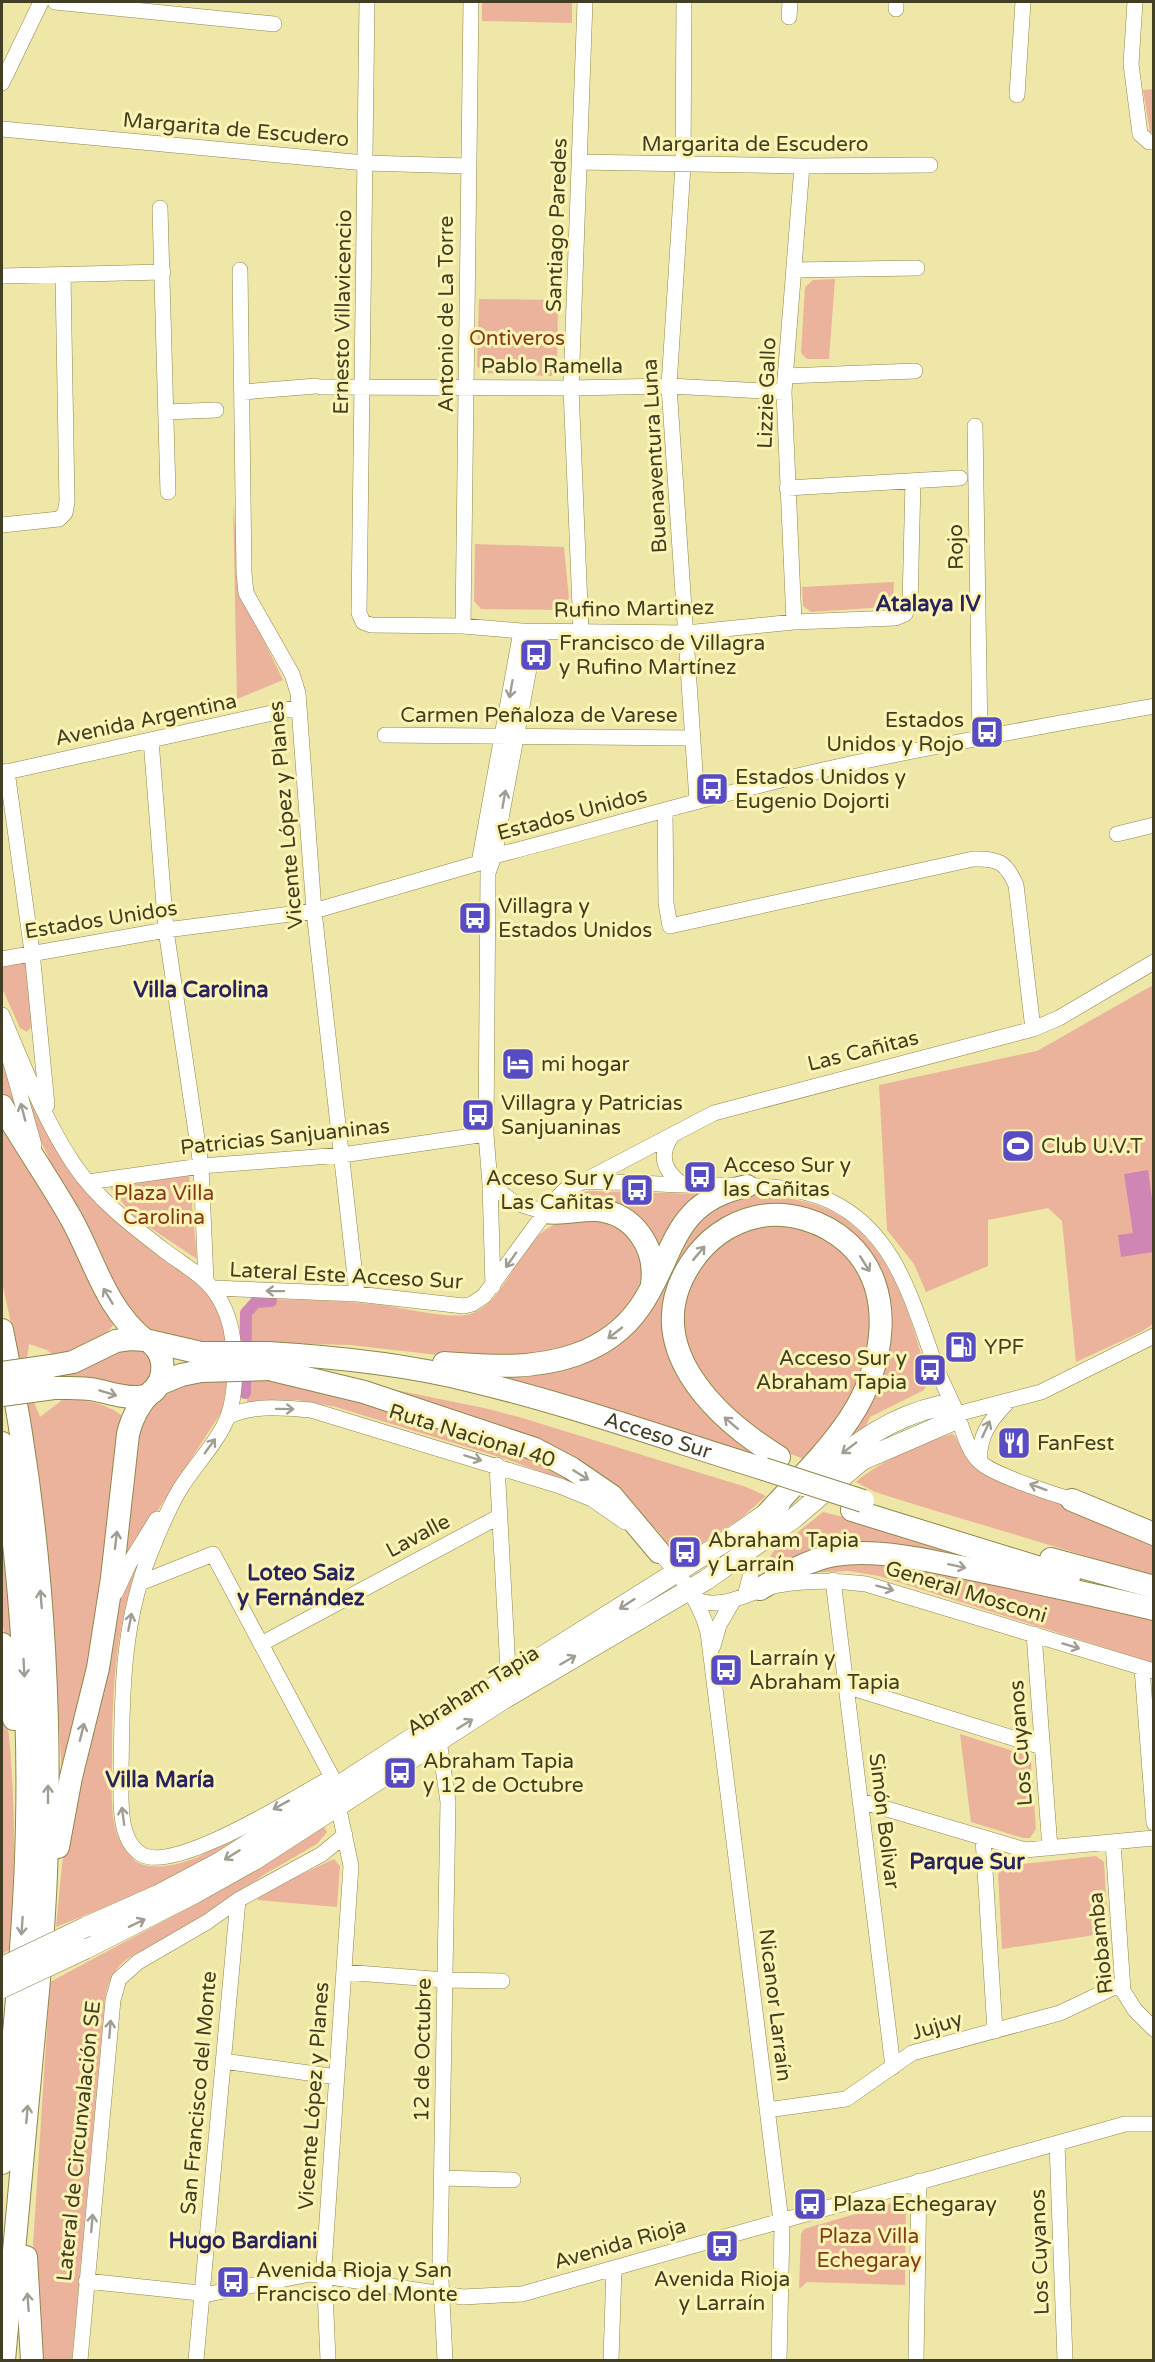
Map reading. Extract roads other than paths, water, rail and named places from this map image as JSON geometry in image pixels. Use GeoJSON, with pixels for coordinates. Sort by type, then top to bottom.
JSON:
{"type":"FeatureCollection","features":[{"type":"Feature","properties":{"kind":"highway"},"geometry":{"type":"LineString","coordinates":[[2,1106],[62,1204],[108,1296],[125,1321],[160,1353],[162,1360],[162,1370],[155,1388],[140,1404],[132,1417],[128,1434],[107,1617],[98,1668],[71,1777],[43,1934]]}},
{"type":"Feature","properties":{"kind":"highway"},"geometry":{"type":"LineString","coordinates":[[340,1357],[505,1366],[549,1362],[587,1351],[613,1335],[631,1319],[651,1288],[674,1239],[686,1221],[704,1205],[722,1194],[747,1186]]}},
{"type":"Feature","properties":{"kind":"highway"},"geometry":{"type":"LineString","coordinates":[[545,1212],[561,1214],[598,1210],[609,1212],[629,1222],[644,1239],[649,1249],[652,1263],[651,1288]]}},
{"type":"Feature","properties":{"kind":"highway"},"geometry":{"type":"LineString","coordinates":[[767,1514],[828,1446],[852,1416],[865,1391],[875,1363],[881,1308],[876,1284],[866,1264],[851,1245],[822,1225],[801,1218],[778,1215],[757,1217],[735,1224],[705,1245],[687,1268],[675,1305],[674,1328],[683,1363],[712,1405],[740,1431],[766,1468],[856,1502]]}},
{"type":"Feature","properties":{"kind":"highway"},"geometry":{"type":"LineString","coordinates":[[2,1330],[26,1466],[44,1632],[48,1796],[43,1934],[4,2361]]}},
{"type":"Feature","properties":{"kind":"highway","name":"Acceso Sur"},"geometry":{"type":"LineString","coordinates":[[2,1395],[53,1377],[116,1341],[130,1339],[148,1341],[201,1362],[340,1357],[431,1372],[480,1383],[599,1417],[766,1468],[1154,1608]]}},
{"type":"Feature","properties":{"kind":"highway"},"geometry":{"type":"LineString","coordinates":[[268,1361],[535,1449],[572,1468],[612,1497],[659,1552]]}},
{"type":"Feature","properties":{"kind":"highway","name":"Acceso Sur"},"geometry":{"type":"LineString","coordinates":[[268,1361],[311,1370],[357,1374],[468,1392],[766,1468]]}},
{"type":"Feature","properties":{"kind":"highway","name":"Acceso Sur"},"geometry":{"type":"LineString","coordinates":[[2,1373],[53,1377],[115,1396],[133,1398],[142,1397],[201,1362]]}},
{"type":"Feature","properties":{"kind":"highway"},"geometry":{"type":"LineString","coordinates":[[2,1443],[19,1583],[28,1767],[25,1883],[2,2163]]}},
{"type":"Feature","properties":{"kind":"highway"},"geometry":{"type":"LineString","coordinates":[[1072,1500],[1154,1534]]}},
{"type":"Feature","properties":{"kind":"highway","name":"Acceso Sur"},"geometry":{"type":"LineString","coordinates":[[856,1502],[1154,1587]]}},
{"type":"Feature","properties":{"kind":"highway"},"geometry":{"type":"LineString","coordinates":[[746,1595],[791,1570],[821,1559],[840,1554],[869,1554],[909,1557],[947,1564],[1154,1608]]}},
{"type":"Feature","properties":{"kind":"highway"},"geometry":{"type":"LineString","coordinates":[[2,1644],[19,1759],[25,1883]]}},
{"type":"Feature","properties":{"kind":"highway"},"geometry":{"type":"LineString","coordinates":[[2,2124],[12,2050]]}},
{"type":"Feature","properties":{"kind":"highway"},"geometry":{"type":"LineString","coordinates":[[23,2155],[26,2282],[32,2361]]}},
{"type":"Feature","properties":{"kind":"main road","name":"Abraham Tapia"},"geometry":{"type":"LineString","coordinates":[[2,1988],[85,1949],[229,1875],[335,1791],[439,1740],[515,1683],[676,1572],[794,1518],[888,1437],[934,1414],[948,1410]]}},
{"type":"Feature","properties":{"kind":"main road","name":"Abraham Tapia"},"geometry":{"type":"LineString","coordinates":[[2,1967],[188,1880],[515,1683],[692,1594],[767,1514],[845,1450],[878,1429],[948,1410]]}},
{"type":"Feature","properties":{"kind":"street"},"geometry":{"type":"LineString","coordinates":[[2,83],[41,2]]}},
{"type":"Feature","properties":{"kind":"street"},"geometry":{"type":"LineString","coordinates":[[55,2],[274,24]]}},
{"type":"Feature","properties":{"kind":"street","name":"Ernesto Villavicencio"},"geometry":{"type":"LineString","coordinates":[[363,622],[359,613],[367,2]]}},
{"type":"Feature","properties":{"kind":"street","name":"Antonio de La Torre"},"geometry":{"type":"LineString","coordinates":[[463,626],[471,2]]}},
{"type":"Feature","properties":{"kind":"street","name":"Santiago Paredes"},"geometry":{"type":"LineString","coordinates":[[581,631],[571,388],[585,2]]}},
{"type":"Feature","properties":{"kind":"street","name":"Buenaventura Luna"},"geometry":{"type":"LineString","coordinates":[[684,2],[683,165],[669,386],[697,801]]}},
{"type":"Feature","properties":{"kind":"street"},"geometry":{"type":"LineString","coordinates":[[1017,94],[1023,2]]}},
{"type":"Feature","properties":{"kind":"street"},"geometry":{"type":"LineString","coordinates":[[1135,2],[1131,64],[1134,90],[1140,134],[1149,142],[1154,142]]}},
{"type":"Feature","properties":{"kind":"street","name":"Margarita de Escudero"},"geometry":{"type":"LineString","coordinates":[[2,129],[365,163],[468,166]]}},
{"type":"Feature","properties":{"kind":"street","name":"Margarita de Escudero"},"geometry":{"type":"LineString","coordinates":[[580,162],[683,165],[930,165]]}},
{"type":"Feature","properties":{"kind":"street","name":"Lizzie Gallo"},"geometry":{"type":"LineString","coordinates":[[794,622],[784,392],[802,166]]}},
{"type":"Feature","properties":{"kind":"street"},"geometry":{"type":"LineString","coordinates":[[160,208],[168,492]]}},
{"type":"Feature","properties":{"kind":"street"},"geometry":{"type":"LineString","coordinates":[[794,270],[917,268]]}},
{"type":"Feature","properties":{"kind":"street","name":"Vicente López y Planes"},"geometry":{"type":"LineString","coordinates":[[240,270],[246,593],[292,674],[297,693],[314,910],[357,1294]]}},
{"type":"Feature","properties":{"kind":"street"},"geometry":{"type":"LineString","coordinates":[[2,276],[163,272]]}},
{"type":"Feature","properties":{"kind":"street"},"geometry":{"type":"LineString","coordinates":[[2,525],[59,519],[65,513],[67,502],[63,275]]}},
{"type":"Feature","properties":{"kind":"street"},"geometry":{"type":"LineString","coordinates":[[785,376],[915,371]]}},
{"type":"Feature","properties":{"kind":"street","name":"Pablo Ramella"},"geometry":{"type":"LineString","coordinates":[[243,392],[363,386],[571,388],[669,386],[784,392]]}},
{"type":"Feature","properties":{"kind":"street"},"geometry":{"type":"LineString","coordinates":[[166,412],[216,410]]}},
{"type":"Feature","properties":{"kind":"street","name":"Rojo"},"geometry":{"type":"LineString","coordinates":[[975,426],[980,738]]}},
{"type":"Feature","properties":{"kind":"street"},"geometry":{"type":"LineString","coordinates":[[787,488],[960,478]]}},
{"type":"Feature","properties":{"kind":"street","name":"Rufino Martinez"},"geometry":{"type":"LineString","coordinates":[[363,622],[371,626],[463,626],[528,631],[686,633],[794,622],[895,618],[905,614],[910,604],[914,481]]}},
{"type":"Feature","properties":{"kind":"street"},"geometry":{"type":"LineString","coordinates":[[493,1286],[486,1134],[483,868],[528,631]]}},
{"type":"Feature","properties":{"kind":"street","name":"Estados Unidos"},"geometry":{"type":"LineString","coordinates":[[2,959],[165,930],[314,910],[483,868],[494,856],[697,801],[833,768],[1154,706]]}},
{"type":"Feature","properties":{"kind":"street","name":"Avenida Argentina"},"geometry":{"type":"LineString","coordinates":[[4,772],[298,707]]}},
{"type":"Feature","properties":{"kind":"street","name":"Carmen Peñaloza de Varese"},"geometry":{"type":"LineString","coordinates":[[385,735],[693,738]]}},
{"type":"Feature","properties":{"kind":"street"},"geometry":{"type":"LineString","coordinates":[[494,856],[509,736]]}},
{"type":"Feature","properties":{"kind":"street"},"geometry":{"type":"LineString","coordinates":[[151,740],[165,930],[201,1166],[209,1285]]}},
{"type":"Feature","properties":{"kind":"street"},"geometry":{"type":"LineString","coordinates":[[4,772],[32,952],[48,1118]]}},
{"type":"Feature","properties":{"kind":"street"},"geometry":{"type":"LineString","coordinates":[[666,811],[666,903],[670,926],[973,859],[987,858],[1000,862],[1009,870],[1016,885],[1033,1029]]}},
{"type":"Feature","properties":{"kind":"street"},"geometry":{"type":"LineString","coordinates":[[1117,834],[1154,825]]}},
{"type":"Feature","properties":{"kind":"street","name":"Las Cañitas"},"geometry":{"type":"LineString","coordinates":[[582,1182],[714,1113],[1033,1029],[1059,1018],[1154,962]]}},
{"type":"Feature","properties":{"kind":"street"},"geometry":{"type":"LineString","coordinates":[[2,1015],[48,1118],[73,1163],[121,1216],[209,1285],[225,1311],[233,1342],[234,1376],[228,1417],[177,1494],[153,1525],[129,1564],[107,1617]]}},
{"type":"Feature","properties":{"kind":"street"},"geometry":{"type":"LineString","coordinates":[[2,1030],[29,1134],[62,1204]]}},
{"type":"Feature","properties":{"kind":"street","name":"Patricias Sanjuaninas"},"geometry":{"type":"LineString","coordinates":[[88,1182],[201,1166],[342,1155],[486,1134]]}},
{"type":"Feature","properties":{"kind":"street"},"geometry":{"type":"LineString","coordinates":[[671,1137],[664,1149],[664,1161],[669,1173],[683,1185]]}},
{"type":"Feature","properties":{"kind":"street"},"geometry":{"type":"LineString","coordinates":[[582,1182],[747,1186],[778,1189],[817,1196],[841,1208],[882,1243],[901,1272],[944,1384],[948,1410],[980,1462],[993,1472],[1072,1500],[1154,1523]]}},
{"type":"Feature","properties":{"kind":"street","name":"Lateral Este Acceso Sur"},"geometry":{"type":"LineString","coordinates":[[209,1285],[357,1294],[464,1306],[478,1300],[493,1286],[558,1196],[582,1182]]}},
{"type":"Feature","properties":{"kind":"street"},"geometry":{"type":"LineString","coordinates":[[490,1184],[513,1202],[545,1212]]}},
{"type":"Feature","properties":{"kind":"street","name":"Abraham Tapia"},"geometry":{"type":"LineString","coordinates":[[948,1410],[1007,1403],[1041,1392],[1154,1336]]}},
{"type":"Feature","properties":{"kind":"street"},"geometry":{"type":"LineString","coordinates":[[980,1462],[979,1451],[984,1432],[992,1418],[1007,1403]]}},
{"type":"Feature","properties":{"kind":"street","name":"Ruta Nacional 40"},"geometry":{"type":"LineString","coordinates":[[228,1417],[243,1411],[268,1408],[311,1410],[560,1486],[592,1499],[627,1523],[659,1552],[676,1572]]}},
{"type":"Feature","properties":{"kind":"street"},"geometry":{"type":"LineString","coordinates":[[497,1466],[508,1670],[515,1683]]}},
{"type":"Feature","properties":{"kind":"street"},"geometry":{"type":"LineString","coordinates":[[177,1494],[140,1583],[127,1636],[122,1693],[122,1813],[125,1828],[135,1848],[141,1854],[158,1858],[195,1849],[335,1791]]}},
{"type":"Feature","properties":{"kind":"street","name":"Lavalle"},"geometry":{"type":"LineString","coordinates":[[261,1644],[500,1516]]}},
{"type":"Feature","properties":{"kind":"street","name":"Nicanor Larraín"},"geometry":{"type":"LineString","coordinates":[[711,1655],[719,1625],[746,1595],[753,1566],[740,1544]]}},
{"type":"Feature","properties":{"kind":"street"},"geometry":{"type":"LineString","coordinates":[[140,1583],[213,1554],[335,1791],[345,1835]]}},
{"type":"Feature","properties":{"kind":"street","name":"Nicanor Larraín"},"geometry":{"type":"LineString","coordinates":[[676,1572],[692,1594],[705,1624],[711,1655],[781,2220],[779,2361]]}},
{"type":"Feature","properties":{"kind":"street","name":"General Mosconi"},"geometry":{"type":"LineString","coordinates":[[692,1594],[715,1604],[799,1582],[833,1580],[866,1584],[1148,1670]]}},
{"type":"Feature","properties":{"kind":"street","name":"Simón Bolivar"},"geometry":{"type":"LineString","coordinates":[[833,1580],[893,2067]]}},
{"type":"Feature","properties":{"kind":"street","name":"Los Cuyanos"},"geometry":{"type":"LineString","coordinates":[[1034,1634],[1050,1848]]}},
{"type":"Feature","properties":{"kind":"street"},"geometry":{"type":"LineString","coordinates":[[1148,1670],[1154,1823]]}},
{"type":"Feature","properties":{"kind":"street"},"geometry":{"type":"LineString","coordinates":[[846,1686],[1042,1747]]}},
{"type":"Feature","properties":{"kind":"street","name":"12 de Octubre"},"geometry":{"type":"LineString","coordinates":[[439,1740],[448,1802],[442,2178],[442,2293],[445,2361]]}},
{"type":"Feature","properties":{"kind":"street"},"geometry":{"type":"LineString","coordinates":[[860,1801],[1025,1850],[1154,1838]]}},
{"type":"Feature","properties":{"kind":"street","name":"Vicente López y Planes"},"geometry":{"type":"LineString","coordinates":[[327,2361],[324,2276],[351,1866],[345,1835]]}},
{"type":"Feature","properties":{"kind":"street","name":"Lateral de Circunvalación SE"},"geometry":{"type":"LineString","coordinates":[[80,2361],[116,1984],[138,1962],[200,1926],[238,1900],[322,1854],[345,1835]]}},
{"type":"Feature","properties":{"kind":"street"},"geometry":{"type":"LineString","coordinates":[[983,1838],[995,2031]]}},
{"type":"Feature","properties":{"kind":"street","name":"Riobamba"},"geometry":{"type":"LineString","coordinates":[[1113,1842],[1125,1996],[1154,2029]]}},
{"type":"Feature","properties":{"kind":"street","name":"San Francisco del Monte"},"geometry":{"type":"LineString","coordinates":[[196,2361],[238,1900]]}},
{"type":"Feature","properties":{"kind":"street"},"geometry":{"type":"LineString","coordinates":[[344,1972],[445,1980],[502,1981]]}},
{"type":"Feature","properties":{"kind":"street","name":"Jujuy"},"geometry":{"type":"LineString","coordinates":[[767,2110],[846,2099],[912,2054],[1060,2013],[1123,1983]]}},
{"type":"Feature","properties":{"kind":"street"},"geometry":{"type":"LineString","coordinates":[[223,2061],[337,2076]]}},
{"type":"Feature","properties":{"kind":"street","name":"Avenida Rioja"},"geometry":{"type":"LineString","coordinates":[[86,2281],[209,2294],[310,2274],[463,2297],[522,2294],[1125,2124],[1154,2124]]}},
{"type":"Feature","properties":{"kind":"street","name":"Los Cuyanos"},"geometry":{"type":"LineString","coordinates":[[1057,2143],[1065,2361]]}},
{"type":"Feature","properties":{"kind":"street"},"geometry":{"type":"LineString","coordinates":[[442,2178],[513,2180]]}},
{"type":"Feature","properties":{"kind":"street"},"geometry":{"type":"LineString","coordinates":[[916,2361],[920,2181]]}},
{"type":"Feature","properties":{"kind":"street"},"geometry":{"type":"LineString","coordinates":[[611,2361],[614,2268]]}},
{"type":"Feature","properties":{"kind":"waterway"},"geometry":{"type":"LineString","coordinates":[[245,1393],[246,1313],[256,1302],[271,1301]]}},
{"type":"Feature","properties":{"kind":"place","name":"Francisco de Villagra y Rufino Martínez"},"geometry":{"type":"Point","coordinates":[536,655]}},
{"type":"Feature","properties":{"kind":"place","name":"Estados Unidos y Rojo"},"geometry":{"type":"Point","coordinates":[987,732]}},
{"type":"Feature","properties":{"kind":"place","name":"Estados Unidos y Eugenio Dojorti"},"geometry":{"type":"Point","coordinates":[712,789]}},
{"type":"Feature","properties":{"kind":"place","name":"Villagra y Estados Unidos"},"geometry":{"type":"Point","coordinates":[475,918]}},
{"type":"Feature","properties":{"kind":"place","name":"mi hogar"},"geometry":{"type":"Point","coordinates":[518,1064]}},
{"type":"Feature","properties":{"kind":"place","name":"Villagra y Patricias Sanjuaninas"},"geometry":{"type":"Point","coordinates":[478,1115]}},
{"type":"Feature","properties":{"kind":"place","name":"Club U.V.T"},"geometry":{"type":"Point","coordinates":[1018,1146]}},
{"type":"Feature","properties":{"kind":"place","name":"Acceso Sur y las Cañitas"},"geometry":{"type":"Point","coordinates":[700,1177]}},
{"type":"Feature","properties":{"kind":"place","name":"Acceso Sur y Las Cañitas"},"geometry":{"type":"Point","coordinates":[637,1190]}},
{"type":"Feature","properties":{"kind":"place","name":"YPF"},"geometry":{"type":"Point","coordinates":[961,1347]}},
{"type":"Feature","properties":{"kind":"place","name":"Acceso Sur y Abraham Tapia"},"geometry":{"type":"Point","coordinates":[930,1370]}},
{"type":"Feature","properties":{"kind":"place","name":"FanFest"},"geometry":{"type":"Point","coordinates":[1014,1443]}},
{"type":"Feature","properties":{"kind":"place","name":"Abraham Tapia y Larraín"},"geometry":{"type":"Point","coordinates":[685,1552]}},
{"type":"Feature","properties":{"kind":"place","name":"Larraín y Abraham Tapia"},"geometry":{"type":"Point","coordinates":[726,1670]}},
{"type":"Feature","properties":{"kind":"place","name":"Abraham Tapia y 12 de Octubre"},"geometry":{"type":"Point","coordinates":[400,1773]}},
{"type":"Feature","properties":{"kind":"place","name":"Plaza Echegaray"},"geometry":{"type":"Point","coordinates":[810,2204]}},
{"type":"Feature","properties":{"kind":"place","name":"Avenida Rioja y Larraín"},"geometry":{"type":"Point","coordinates":[722,2246]}},
{"type":"Feature","properties":{"kind":"place","name":"Avenida Rioja y San Francisco del Monte"},"geometry":{"type":"Point","coordinates":[233,2282]}},
{"type":"Feature","properties":{"kind":"district","name":"Atalaya IV"},"geometry":{"type":"Point","coordinates":[928,604]}},
{"type":"Feature","properties":{"kind":"district","name":"Villa Carolina"},"geometry":{"type":"Point","coordinates":[201,990]}},
{"type":"Feature","properties":{"kind":"district","name":"Loteo Saiz y Fernández"},"geometry":{"type":"Point","coordinates":[301,1586]}},
{"type":"Feature","properties":{"kind":"district","name":"Villa María"},"geometry":{"type":"Point","coordinates":[160,1780]}},
{"type":"Feature","properties":{"kind":"district","name":"Parque Sur"},"geometry":{"type":"Point","coordinates":[967,1862]}},
{"type":"Feature","properties":{"kind":"district","name":"Hugo Bardiani"},"geometry":{"type":"Point","coordinates":[243,2241]}},
{"type":"Feature","properties":{"kind":"park label","name":"Ontiveros"},"geometry":{"type":"Point","coordinates":[517,338]}},
{"type":"Feature","properties":{"kind":"park label","name":"Plaza Villa Carolina"},"geometry":{"type":"Point","coordinates":[164,1205]}},
{"type":"Feature","properties":{"kind":"park label","name":"Plaza Villa Echegaray"},"geometry":{"type":"Point","coordinates":[869,2248]}}]}
